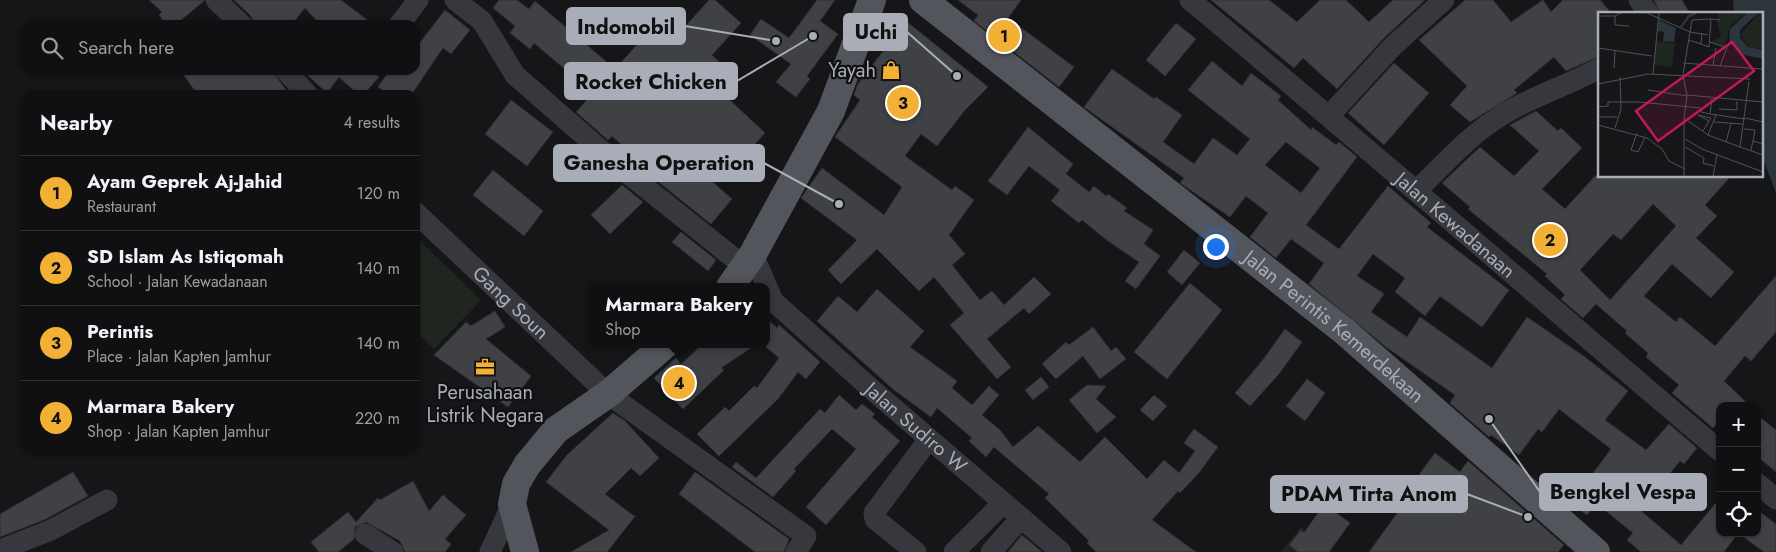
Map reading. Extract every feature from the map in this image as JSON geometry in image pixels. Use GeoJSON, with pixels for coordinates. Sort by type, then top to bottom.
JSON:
{"type":"FeatureCollection","features":[{"type":"Feature","properties":{"kind":"main road"},"geometry":{"type":"LineString","coordinates":[[743,269],[831,111],[872,0]]}},
{"type":"Feature","properties":{"kind":"main road","name":"Jalan Perintis Kemerdekaan"},"geometry":{"type":"LineString","coordinates":[[922,0],[1344,331],[1596,552]]}},
{"type":"Feature","properties":{"kind":"main road"},"geometry":{"type":"LineString","coordinates":[[525,552],[514,513],[516,484],[527,465],[556,430],[608,394],[661,348]]}},
{"type":"Feature","properties":{"kind":"street"},"geometry":{"type":"LineString","coordinates":[[216,0],[237,20]]}},
{"type":"Feature","properties":{"kind":"street"},"geometry":{"type":"LineString","coordinates":[[404,20],[418,0]]}},
{"type":"Feature","properties":{"kind":"street"},"geometry":{"type":"LineString","coordinates":[[455,0],[482,21],[515,75],[626,172],[743,269],[756,283]]}},
{"type":"Feature","properties":{"kind":"street","name":"Jalan Kewadanaan"},"geometry":{"type":"LineString","coordinates":[[1190,0],[1329,116],[1716,448]]}},
{"type":"Feature","properties":{"kind":"street"},"geometry":{"type":"LineString","coordinates":[[1329,116],[1393,46],[1444,0]]}},
{"type":"Feature","properties":{"kind":"street"},"geometry":{"type":"LineString","coordinates":[[1639,0],[1648,12]]}},
{"type":"Feature","properties":{"kind":"street"},"geometry":{"type":"LineString","coordinates":[[1416,191],[1490,122],[1515,107],[1570,84],[1598,69]]}},
{"type":"Feature","properties":{"kind":"street"},"geometry":{"type":"LineString","coordinates":[[290,75],[303,90]]}},
{"type":"Feature","properties":{"kind":"street","name":"Gang Soun"},"geometry":{"type":"LineString","coordinates":[[420,217],[608,394],[806,536],[796,552]]}},
{"type":"Feature","properties":{"kind":"street","name":"Jalan Sudiro W"},"geometry":{"type":"LineString","coordinates":[[770,299],[1061,552]]}},
{"type":"Feature","properties":{"kind":"street"},"geometry":{"type":"LineString","coordinates":[[916,552],[875,519],[874,513],[929,439]]}},
{"type":"Feature","properties":{"kind":"street"},"geometry":{"type":"LineString","coordinates":[[1761,486],[1776,499]]}},
{"type":"Feature","properties":{"kind":"street"},"geometry":{"type":"LineString","coordinates":[[0,550],[51,530],[107,500]]}},
{"type":"Feature","properties":{"kind":"street"},"geometry":{"type":"LineString","coordinates":[[954,552],[1003,503]]}},
{"type":"Feature","properties":{"kind":"street"},"geometry":{"type":"LineString","coordinates":[[490,552],[514,513]]}},
{"type":"Feature","properties":{"kind":"street"},"geometry":{"type":"LineString","coordinates":[[991,552],[1021,518]]}},
{"type":"Feature","properties":{"kind":"street"},"geometry":{"type":"LineString","coordinates":[[365,534],[393,552]]}},
{"type":"Feature","properties":{"kind":"shaded area"},"geometry":{"type":"Polygon","coordinates":[[[1733,0],[1776,0],[1776,193],[1764,161],[1764,12],[1734,12],[1733,0]]]}},
{"type":"Feature","properties":{"kind":"shaded area"},"geometry":{"type":"Polygon","coordinates":[[[420,241],[481,300],[434,349],[420,335],[420,241]]]}},
{"type":"Feature","properties":{"kind":"shaded area"},"geometry":{"type":"Polygon","coordinates":[[[1301,527],[1332,552],[1281,552],[1301,527]]]}},
{"type":"Feature","properties":{"kind":"building"},"geometry":{"type":"Polygon","coordinates":[[[149,0],[204,0],[181,20],[163,20],[159,15],[162,12],[149,0]]]}},
{"type":"Feature","properties":{"kind":"building"},"geometry":{"type":"Polygon","coordinates":[[[234,0],[341,0],[367,20],[316,20],[305,8],[295,20],[252,20],[251,16],[234,0]]]}},
{"type":"Feature","properties":{"kind":"building"},"geometry":{"type":"Polygon","coordinates":[[[499,0],[517,0],[529,9],[535,1],[615,69],[666,13],[683,29],[709,0],[715,0],[741,23],[712,55],[733,75],[719,90],[765,133],[738,163],[720,148],[700,171],[732,199],[711,224],[640,167],[643,164],[612,136],[608,140],[576,112],[593,93],[534,43],[530,49],[510,33],[515,26],[493,8],[499,0]]]}},
{"type":"Feature","properties":{"kind":"building"},"geometry":{"type":"Polygon","coordinates":[[[817,0],[835,0],[820,21],[838,34],[807,76],[810,79],[796,97],[776,82],[791,64],[750,35],[761,19],[789,38],[817,0]]]}},
{"type":"Feature","properties":{"kind":"building"},"geometry":{"type":"Polygon","coordinates":[[[958,0],[1021,0],[1008,18],[1074,67],[1059,87],[974,21],[978,15],[958,0]]]}},
{"type":"Feature","properties":{"kind":"building"},"geometry":{"type":"Polygon","coordinates":[[[1211,0],[1269,0],[1297,22],[1320,0],[1346,0],[1369,22],[1393,0],[1425,0],[1384,38],[1337,89],[1303,58],[1294,68],[1211,0]]]}},
{"type":"Feature","properties":{"kind":"building"},"geometry":{"type":"Polygon","coordinates":[[[1465,0],[1493,0],[1511,22],[1543,0],[1551,12],[1563,0],[1600,0],[1610,12],[1598,12],[1598,57],[1566,71],[1554,57],[1514,90],[1517,93],[1470,122],[1450,105],[1467,86],[1419,40],[1465,0]]]}},
{"type":"Feature","properties":{"kind":"building"},"geometry":{"type":"Polygon","coordinates":[[[1654,0],[1682,0],[1689,12],[1660,12],[1654,0]]]}},
{"type":"Feature","properties":{"kind":"building"},"geometry":{"type":"Polygon","coordinates":[[[445,10],[470,30],[451,54],[443,48],[414,90],[382,90],[378,87],[386,75],[420,75],[420,42],[445,10]]]}},
{"type":"Feature","properties":{"kind":"building"},"geometry":{"type":"Polygon","coordinates":[[[906,21],[988,87],[965,110],[937,146],[921,134],[905,156],[952,190],[955,186],[974,200],[949,235],[965,254],[952,265],[980,300],[992,291],[1004,305],[1034,277],[1051,294],[1029,314],[1024,308],[987,339],[1011,367],[997,379],[950,325],[964,313],[934,277],[919,291],[877,249],[841,284],[828,270],[857,240],[801,198],[822,168],[884,215],[902,187],[835,137],[860,100],[854,95],[858,84],[906,21]]]}},
{"type":"Feature","properties":{"kind":"building"},"geometry":{"type":"Polygon","coordinates":[[[1176,23],[1196,39],[1165,76],[1146,60],[1176,23]]]}},
{"type":"Feature","properties":{"kind":"building"},"geometry":{"type":"Polygon","coordinates":[[[1212,61],[1242,86],[1251,73],[1281,96],[1278,100],[1311,130],[1312,127],[1336,145],[1339,142],[1357,157],[1306,225],[1339,249],[1388,186],[1431,223],[1427,227],[1509,290],[1482,327],[1440,296],[1425,316],[1395,292],[1405,278],[1373,254],[1357,276],[1384,294],[1371,312],[1407,337],[1420,317],[1492,368],[1527,317],[1585,357],[1628,391],[1605,420],[1646,450],[1669,424],[1697,448],[1684,464],[1680,461],[1640,510],[1681,545],[1716,503],[1716,537],[1735,537],[1724,552],[1641,552],[1627,540],[1633,533],[1596,503],[1587,515],[1571,503],[1611,449],[1559,409],[1542,432],[1538,429],[1519,455],[1491,435],[1489,437],[1450,403],[1455,395],[1386,347],[1309,284],[1324,263],[1291,239],[1276,258],[1250,237],[1268,213],[1246,196],[1230,217],[1180,183],[1184,178],[1084,107],[1112,69],[1154,99],[1156,97],[1182,115],[1163,142],[1194,164],[1213,138],[1237,155],[1250,139],[1188,90],[1212,61]],[[1286,142],[1265,165],[1301,193],[1320,168],[1286,142]]]}},
{"type":"Feature","properties":{"kind":"building"},"geometry":{"type":"Polygon","coordinates":[[[1394,63],[1429,93],[1384,145],[1348,113],[1394,63]]]}},
{"type":"Feature","properties":{"kind":"building"},"geometry":{"type":"Polygon","coordinates":[[[184,75],[275,75],[286,90],[194,90],[184,75]]]}},
{"type":"Feature","properties":{"kind":"building"},"geometry":{"type":"Polygon","coordinates":[[[307,75],[377,75],[379,77],[367,90],[353,90],[339,77],[329,90],[324,90],[307,75]]]}},
{"type":"Feature","properties":{"kind":"building"},"geometry":{"type":"Polygon","coordinates":[[[511,100],[553,132],[527,166],[485,134],[511,100]]]}},
{"type":"Feature","properties":{"kind":"building"},"geometry":{"type":"Polygon","coordinates":[[[1536,111],[1558,131],[1561,128],[1582,148],[1542,189],[1565,209],[1595,176],[1598,176],[1598,178],[1729,178],[1705,205],[1717,216],[1696,238],[1734,272],[1711,298],[1672,264],[1644,296],[1676,322],[1680,317],[1715,346],[1776,276],[1776,332],[1751,361],[1745,356],[1724,381],[1746,402],[1716,402],[1716,425],[1713,428],[1672,393],[1679,385],[1646,357],[1648,353],[1625,333],[1627,331],[1596,304],[1583,318],[1561,299],[1565,295],[1545,276],[1547,274],[1468,209],[1470,207],[1442,183],[1480,147],[1514,176],[1539,151],[1510,125],[1536,111]],[[1653,204],[1621,240],[1613,234],[1580,270],[1610,300],[1676,226],[1653,204]]]}},
{"type":"Feature","properties":{"kind":"building"},"geometry":{"type":"Polygon","coordinates":[[[1028,127],[1073,164],[1066,174],[1089,192],[1094,186],[1106,196],[1108,194],[1127,208],[1124,211],[1153,230],[1144,244],[1160,256],[1136,289],[1125,281],[1139,262],[1082,220],[1079,223],[1051,201],[1060,190],[1029,166],[1007,195],[988,181],[1028,127]]]}},
{"type":"Feature","properties":{"kind":"building"},"geometry":{"type":"Polygon","coordinates":[[[493,170],[543,211],[524,236],[473,195],[493,170]]]}},
{"type":"Feature","properties":{"kind":"building"},"geometry":{"type":"Polygon","coordinates":[[[622,185],[643,202],[610,234],[591,215],[622,185]]]}},
{"type":"Feature","properties":{"kind":"building"},"geometry":{"type":"Polygon","coordinates":[[[681,232],[716,260],[708,271],[672,242],[681,232]]]}},
{"type":"Feature","properties":{"kind":"building"},"geometry":{"type":"Polygon","coordinates":[[[1184,250],[1200,263],[1182,285],[1167,272],[1184,250]]]}},
{"type":"Feature","properties":{"kind":"building"},"geometry":{"type":"Polygon","coordinates":[[[1190,283],[1222,310],[1167,379],[1134,352],[1190,283]]]}},
{"type":"Feature","properties":{"kind":"building"},"geometry":{"type":"Polygon","coordinates":[[[877,289],[924,331],[910,347],[957,381],[952,388],[972,405],[989,386],[999,395],[982,415],[1000,430],[1013,447],[1038,426],[1080,462],[1105,437],[1147,479],[1164,460],[1179,473],[1195,451],[1184,443],[1194,429],[1218,447],[1198,474],[1180,493],[1178,491],[1152,520],[1196,552],[1096,552],[1087,543],[1089,541],[1045,498],[1049,494],[994,447],[986,457],[969,441],[972,438],[937,408],[931,417],[894,390],[817,321],[838,296],[857,312],[877,289]]]}},
{"type":"Feature","properties":{"kind":"building","name":"Perusahaan Listrik Negara"},"geometry":{"type":"Polygon","coordinates":[[[495,311],[505,327],[486,339],[531,376],[508,407],[434,355],[466,322],[471,326],[495,311]]]}},
{"type":"Feature","properties":{"kind":"building"},"geometry":{"type":"Polygon","coordinates":[[[770,322],[777,328],[779,325],[820,362],[806,379],[798,372],[778,399],[719,456],[697,434],[725,407],[729,411],[754,386],[757,388],[779,358],[767,348],[770,348],[770,322]]]}},
{"type":"Feature","properties":{"kind":"building"},"geometry":{"type":"Polygon","coordinates":[[[1093,327],[1111,351],[1116,347],[1126,359],[1100,379],[1083,356],[1056,379],[1042,364],[1066,342],[1069,345],[1093,327]]]}},
{"type":"Feature","properties":{"kind":"building"},"geometry":{"type":"Polygon","coordinates":[[[1285,329],[1302,342],[1279,374],[1250,406],[1235,393],[1262,361],[1285,329]]]}},
{"type":"Feature","properties":{"kind":"building"},"geometry":{"type":"Polygon","coordinates":[[[699,348],[751,348],[721,368],[724,370],[683,409],[654,378],[676,358],[681,364],[699,348]]]}},
{"type":"Feature","properties":{"kind":"building"},"geometry":{"type":"Polygon","coordinates":[[[1041,377],[1049,387],[1033,400],[1025,390],[1041,377]]]}},
{"type":"Feature","properties":{"kind":"building"},"geometry":{"type":"Polygon","coordinates":[[[1307,379],[1325,393],[1305,421],[1286,406],[1307,379]]]}},
{"type":"Feature","properties":{"kind":"building"},"geometry":{"type":"Polygon","coordinates":[[[1087,385],[1106,386],[1096,399],[1116,417],[1097,433],[1069,400],[1087,385]]]}},
{"type":"Feature","properties":{"kind":"building"},"geometry":{"type":"Polygon","coordinates":[[[839,395],[856,410],[862,404],[875,414],[872,417],[900,441],[826,525],[806,507],[856,449],[832,429],[794,469],[796,471],[773,497],[732,467],[736,462],[756,478],[820,409],[825,413],[839,395]]]}},
{"type":"Feature","properties":{"kind":"building"},"geometry":{"type":"Polygon","coordinates":[[[1154,395],[1167,406],[1153,421],[1140,410],[1154,395]]]}},
{"type":"Feature","properties":{"kind":"building"},"geometry":{"type":"Polygon","coordinates":[[[613,413],[625,421],[659,458],[640,476],[631,468],[605,494],[634,516],[636,515],[607,552],[571,552],[609,530],[546,482],[567,455],[613,413]]]}},
{"type":"Feature","properties":{"kind":"building"},"geometry":{"type":"Polygon","coordinates":[[[1761,418],[1776,430],[1776,472],[1761,459],[1761,418]]]}},
{"type":"Feature","properties":{"kind":"building"},"geometry":{"type":"Polygon","coordinates":[[[1435,453],[1460,472],[1468,461],[1564,545],[1558,552],[1369,552],[1403,505],[1399,502],[1435,453]]]}},
{"type":"Feature","properties":{"kind":"building"},"geometry":{"type":"Polygon","coordinates":[[[73,472],[88,496],[46,519],[0,537],[0,514],[73,472]]]}},
{"type":"Feature","properties":{"kind":"building"},"geometry":{"type":"Polygon","coordinates":[[[695,472],[789,539],[784,552],[755,552],[679,494],[695,472]]]}},
{"type":"Feature","properties":{"kind":"building"},"geometry":{"type":"Polygon","coordinates":[[[413,481],[429,511],[443,495],[466,515],[445,539],[451,544],[445,552],[405,552],[400,541],[366,522],[355,527],[354,539],[338,552],[319,552],[311,542],[348,512],[356,522],[378,498],[380,500],[413,481]]]}},
{"type":"Feature","properties":{"kind":"building"},"geometry":{"type":"Polygon","coordinates":[[[1324,504],[1350,523],[1329,552],[1298,552],[1289,545],[1301,530],[1304,533],[1324,504]]]}},
{"type":"Feature","properties":{"kind":"building"},"geometry":{"type":"Polygon","coordinates":[[[1761,513],[1776,524],[1776,552],[1764,552],[1743,537],[1761,537],[1761,513]]]}},
{"type":"Feature","properties":{"kind":"building"},"geometry":{"type":"Polygon","coordinates":[[[1022,535],[1042,552],[1008,552],[1022,535]]]}},
{"type":"Feature","properties":{"kind":"place","name":"Rocket Chicken"},"geometry":{"type":"Point","coordinates":[813,36]}},
{"type":"Feature","properties":{"kind":"place","name":"Ayam Geprek Aj-Jahid"},"geometry":{"type":"Point","coordinates":[1004,36]}},
{"type":"Feature","properties":{"kind":"place","name":"Indomobil"},"geometry":{"type":"Point","coordinates":[776,41]}},
{"type":"Feature","properties":{"kind":"place","name":"Yayah"},"geometry":{"type":"Point","coordinates":[891,70]}},
{"type":"Feature","properties":{"kind":"place","name":"Uchi"},"geometry":{"type":"Point","coordinates":[957,76]}},
{"type":"Feature","properties":{"kind":"place","name":"Perintis"},"geometry":{"type":"Point","coordinates":[903,103]}},
{"type":"Feature","properties":{"kind":"place","name":"Ganesha Operation"},"geometry":{"type":"Point","coordinates":[839,204]}},
{"type":"Feature","properties":{"kind":"place","name":"SD Islam As Istiqomah"},"geometry":{"type":"Point","coordinates":[1550,240]}},
{"type":"Feature","properties":{"kind":"place","name":"Perusahaan Listrik Negara"},"geometry":{"type":"Point","coordinates":[485,367]}},
{"type":"Feature","properties":{"kind":"place","name":"Marmara Bakery"},"geometry":{"type":"Point","coordinates":[679,383]}},
{"type":"Feature","properties":{"kind":"place","name":"Bengkel Vespa"},"geometry":{"type":"Point","coordinates":[1489,419]}},
{"type":"Feature","properties":{"kind":"place","name":"PDAM Tirta Anom"},"geometry":{"type":"Point","coordinates":[1528,517]}}]}
